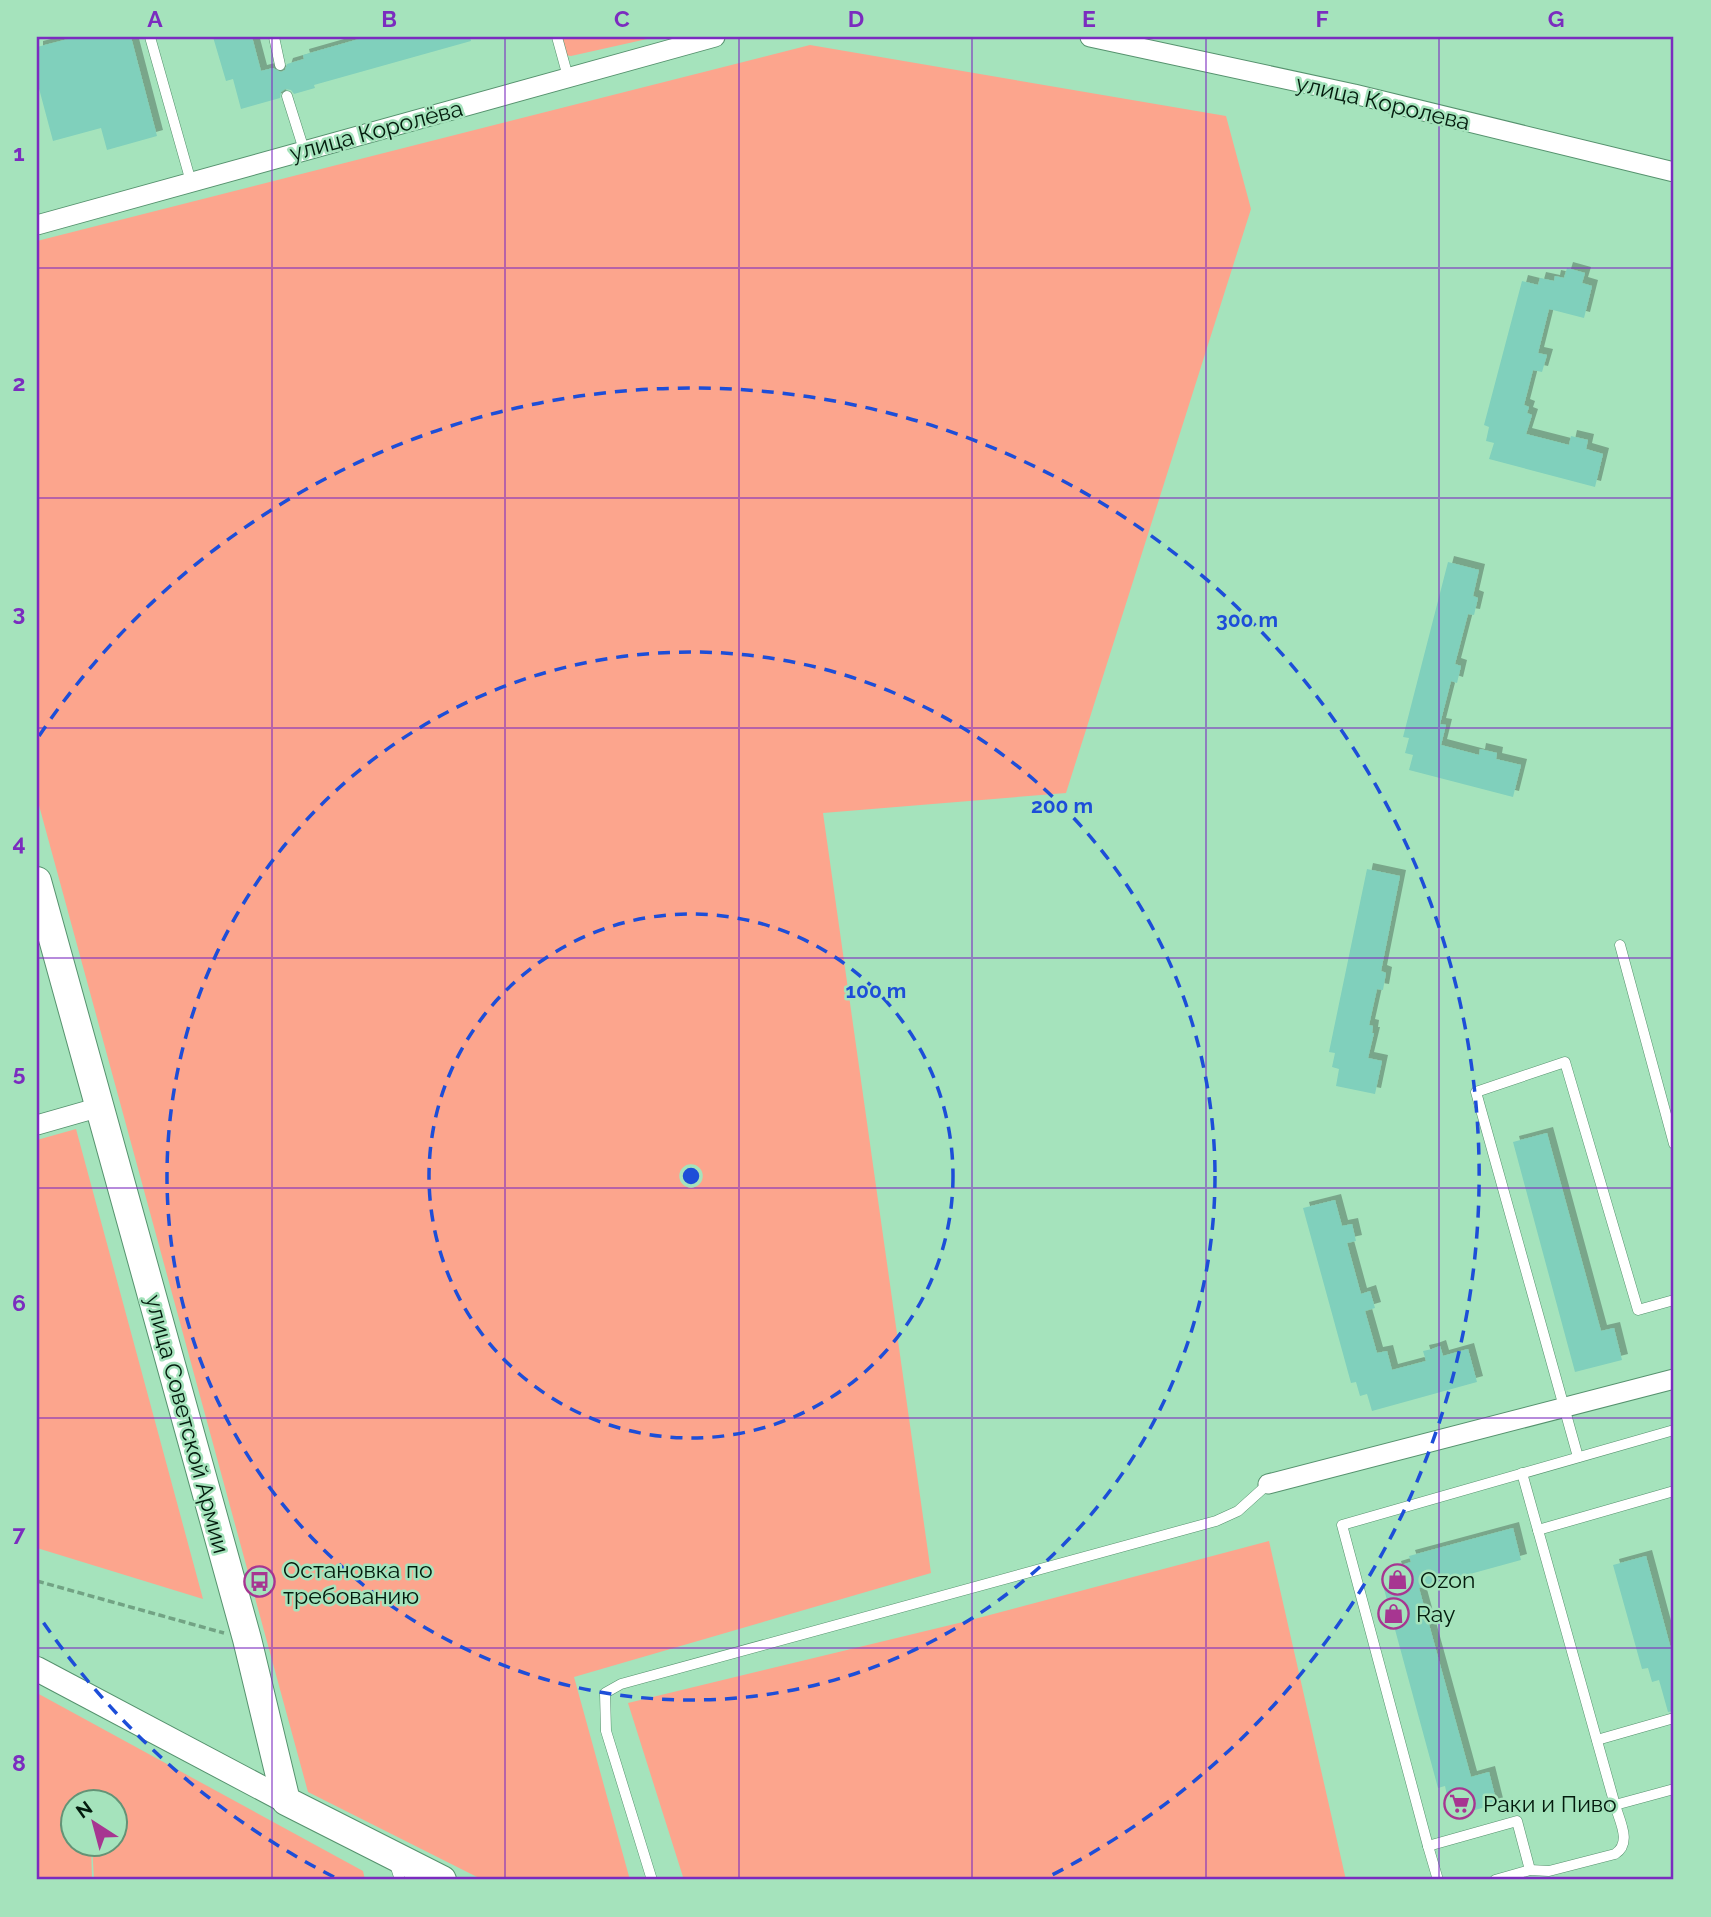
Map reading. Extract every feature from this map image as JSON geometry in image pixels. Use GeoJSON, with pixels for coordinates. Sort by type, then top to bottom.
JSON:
{"type":"FeatureCollection","features":[{"type":"Feature","properties":{"kind":"main road","name":"улица Советской Армии"},"geometry":{"type":"LineString","coordinates":[[37,881],[42,919],[100,1107],[247,1639],[286,1801]]}},
{"type":"Feature","properties":{"kind":"main road"},"geometry":{"type":"LineString","coordinates":[[286,1801],[396,1868],[442,1880]]}},
{"type":"Feature","properties":{"kind":"street","name":"улица Королёва"},"geometry":{"type":"LineString","coordinates":[[37,225],[715,37]]}},
{"type":"Feature","properties":{"kind":"street","name":"улица Королева"},"geometry":{"type":"LineString","coordinates":[[1090,37],[1354,94],[1674,172]]}},
{"type":"Feature","properties":{"kind":"street"},"geometry":{"type":"LineString","coordinates":[[37,1125],[100,1107]]}},
{"type":"Feature","properties":{"kind":"street"},"geometry":{"type":"LineString","coordinates":[[1268,1484],[1674,1379]]}},
{"type":"Feature","properties":{"kind":"street"},"geometry":{"type":"LineString","coordinates":[[37,1669],[286,1801]]}},
{"type":"Feature","properties":{"kind":"lane"},"geometry":{"type":"LineString","coordinates":[[150,37],[191,182]]}},
{"type":"Feature","properties":{"kind":"lane"},"geometry":{"type":"LineString","coordinates":[[274,37],[281,65]]}},
{"type":"Feature","properties":{"kind":"lane"},"geometry":{"type":"LineString","coordinates":[[557,37],[568,77]]}},
{"type":"Feature","properties":{"kind":"lane"},"geometry":{"type":"LineString","coordinates":[[287,96],[303,150]]}},
{"type":"Feature","properties":{"kind":"lane"},"geometry":{"type":"LineString","coordinates":[[1620,945],[1674,1144]]}},
{"type":"Feature","properties":{"kind":"lane"},"geometry":{"type":"LineString","coordinates":[[1578,1457],[1476,1092],[1565,1062],[1638,1310],[1674,1300]]}},
{"type":"Feature","properties":{"kind":"lane"},"geometry":{"type":"LineString","coordinates":[[1438,1880],[1342,1525],[1674,1430]]}},
{"type":"Feature","properties":{"kind":"lane"},"geometry":{"type":"LineString","coordinates":[[1495,1880],[1530,1870],[1549,1871],[1615,1854],[1622,1849],[1625,1842],[1522,1472]]}},
{"type":"Feature","properties":{"kind":"lane"},"geometry":{"type":"LineString","coordinates":[[652,1880],[606,1731],[605,1693],[634,1680],[1216,1521],[1238,1511],[1268,1484]]}},
{"type":"Feature","properties":{"kind":"lane"},"geometry":{"type":"LineString","coordinates":[[1538,1530],[1674,1491]]}},
{"type":"Feature","properties":{"kind":"lane"},"geometry":{"type":"LineString","coordinates":[[1597,1740],[1674,1718]]}},
{"type":"Feature","properties":{"kind":"lane"},"geometry":{"type":"LineString","coordinates":[[1615,1805],[1674,1789]]}},
{"type":"Feature","properties":{"kind":"lane"},"geometry":{"type":"LineString","coordinates":[[1428,1846],[1517,1821],[1530,1870]]}},
{"type":"Feature","properties":{"kind":"path"},"geometry":{"type":"LineString","coordinates":[[37,1581],[247,1639]]}},
{"type":"Feature","properties":{"kind":"shaded area"},"geometry":{"type":"Polygon","coordinates":[[[556,37],[656,37],[571,56],[565,55],[556,37]]]}},
{"type":"Feature","properties":{"kind":"shaded area"},"geometry":{"type":"Polygon","coordinates":[[[810,45],[1226,116],[1251,209],[1066,793],[823,813],[931,1573],[574,1677],[630,1880],[483,1880],[308,1792],[37,798],[37,241],[810,45]]]}},
{"type":"Feature","properties":{"kind":"shaded area"},"geometry":{"type":"Polygon","coordinates":[[[76,1129],[203,1599],[37,1548],[37,1140],[76,1129]]]}},
{"type":"Feature","properties":{"kind":"shaded area"},"geometry":{"type":"Polygon","coordinates":[[[1269,1541],[1346,1880],[684,1880],[628,1703],[967,1621],[1269,1541]]]}},
{"type":"Feature","properties":{"kind":"shaded area"},"geometry":{"type":"Polygon","coordinates":[[[37,1693],[363,1871],[365,1880],[94,1880],[93,1857],[130,1857],[130,1787],[60,1787],[60,1857],[91,1857],[92,1880],[37,1880],[37,1693]]]}},
{"type":"Feature","properties":{"kind":"building"},"geometry":{"type":"Polygon","coordinates":[[[76,37],[131,37],[157,136],[107,150],[101,128],[53,141],[37,81],[37,47],[76,37]]]}},
{"type":"Feature","properties":{"kind":"building"},"geometry":{"type":"Polygon","coordinates":[[[213,37],[252,37],[261,71],[273,68],[281,72],[287,64],[304,59],[303,55],[366,37],[470,37],[471,41],[314,85],[315,88],[294,94],[285,89],[280,98],[241,109],[233,79],[226,81],[213,37]]]}},
{"type":"Feature","properties":{"kind":"building"},"geometry":{"type":"Polygon","coordinates":[[[1567,268],[1585,273],[1582,283],[1592,286],[1584,318],[1549,309],[1538,353],[1547,355],[1542,372],[1533,370],[1524,405],[1529,407],[1527,413],[1532,415],[1526,434],[1569,445],[1571,436],[1588,440],[1586,449],[1603,454],[1595,487],[1489,459],[1494,443],[1486,441],[1489,427],[1484,425],[1522,281],[1538,285],[1540,278],[1554,281],[1555,276],[1564,278],[1567,268]]]}},
{"type":"Feature","properties":{"kind":"building"},"geometry":{"type":"Polygon","coordinates":[[[1448,562],[1479,570],[1473,596],[1478,598],[1474,615],[1468,614],[1455,664],[1461,666],[1457,683],[1451,681],[1440,724],[1446,725],[1441,745],[1479,755],[1480,749],[1497,753],[1496,759],[1521,765],[1513,797],[1409,770],[1413,755],[1405,753],[1409,738],[1403,737],[1448,562]]]}},
{"type":"Feature","properties":{"kind":"building"},"geometry":{"type":"Polygon","coordinates":[[[1367,869],[1400,876],[1381,971],[1386,973],[1383,990],[1377,989],[1369,1025],[1373,1026],[1374,1033],[1368,1058],[1382,1061],[1375,1094],[1336,1086],[1339,1069],[1332,1067],[1335,1053],[1329,1052],[1367,869]]]}},
{"type":"Feature","properties":{"kind":"building"},"geometry":{"type":"Polygon","coordinates":[[[1547,1133],[1601,1331],[1614,1328],[1622,1360],[1575,1372],[1513,1142],[1547,1133]]]}},
{"type":"Feature","properties":{"kind":"building"},"geometry":{"type":"Polygon","coordinates":[[[1335,1200],[1342,1226],[1352,1224],[1356,1241],[1347,1243],[1361,1294],[1370,1291],[1375,1308],[1365,1311],[1377,1353],[1387,1351],[1392,1370],[1426,1361],[1423,1351],[1440,1346],[1443,1356],[1468,1349],[1477,1382],[1372,1411],[1367,1394],[1360,1396],[1356,1382],[1351,1383],[1303,1208],[1335,1200]]]}},
{"type":"Feature","properties":{"kind":"building"},"geometry":{"type":"Polygon","coordinates":[[[1513,1528],[1521,1560],[1419,1588],[1471,1777],[1489,1772],[1497,1804],[1460,1814],[1456,1798],[1448,1800],[1445,1786],[1438,1788],[1381,1578],[1397,1574],[1395,1567],[1411,1562],[1409,1556],[1513,1528]]]}},
{"type":"Feature","properties":{"kind":"building"},"geometry":{"type":"Polygon","coordinates":[[[1646,1556],[1674,1660],[1674,1711],[1668,1712],[1659,1680],[1652,1682],[1648,1668],[1642,1669],[1613,1565],[1646,1556]]]}},
{"type":"Feature","properties":{"kind":"place","name":"Ozon"},"geometry":{"type":"Point","coordinates":[1397,1579]}},
{"type":"Feature","properties":{"kind":"place","name":"Остановка по требованию"},"geometry":{"type":"Point","coordinates":[260,1582]}},
{"type":"Feature","properties":{"kind":"place","name":"Ray"},"geometry":{"type":"Point","coordinates":[1393,1613]}},
{"type":"Feature","properties":{"kind":"place","name":"Раки и Пиво"},"geometry":{"type":"Point","coordinates":[1460,1803]}}]}
